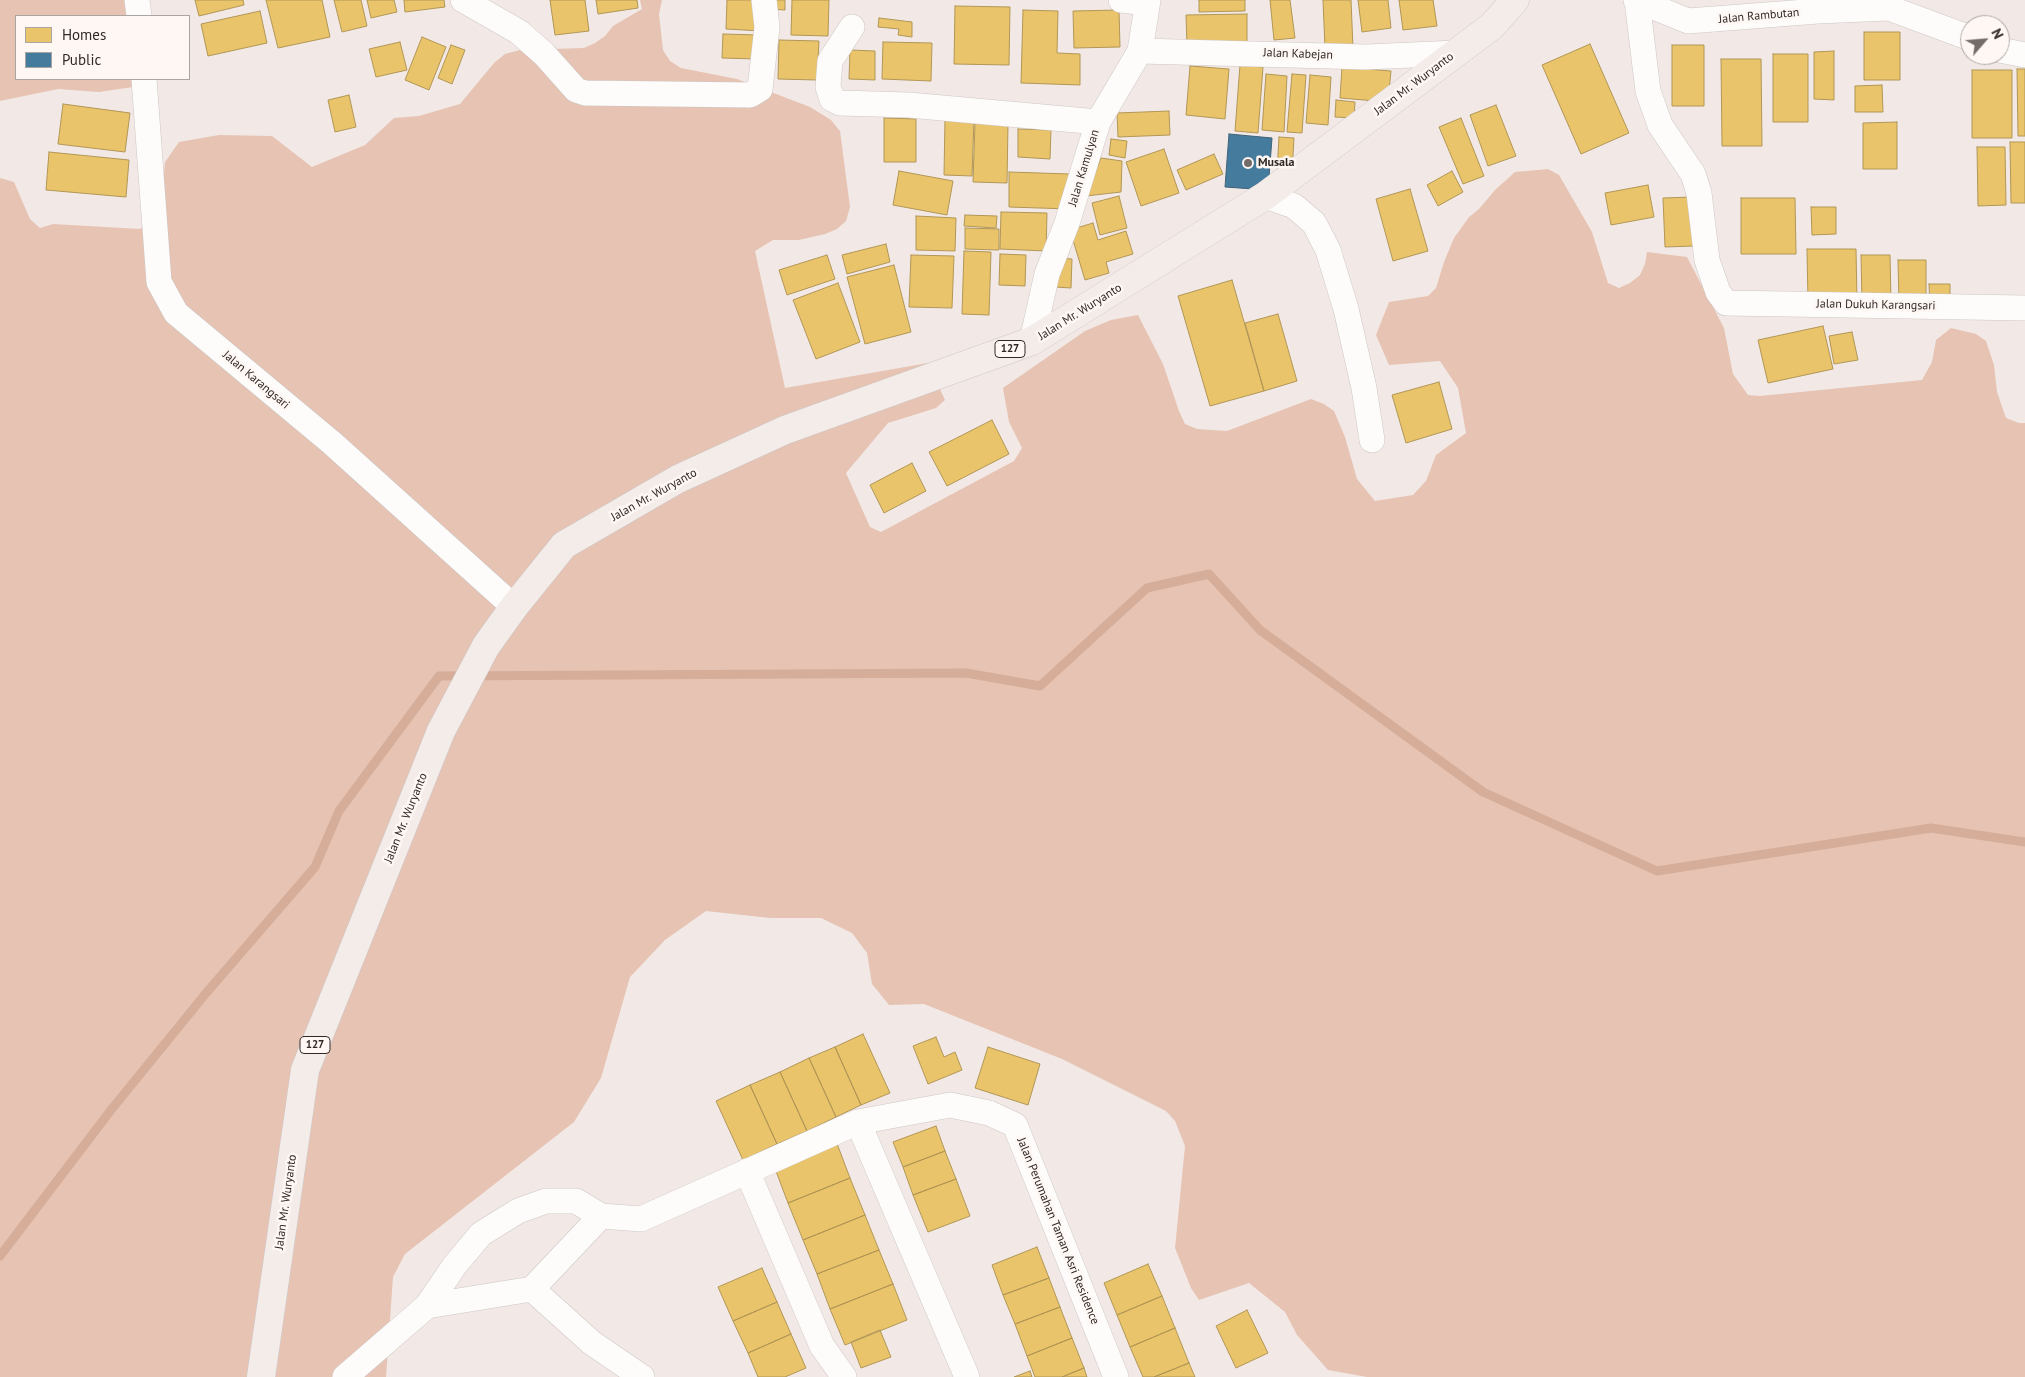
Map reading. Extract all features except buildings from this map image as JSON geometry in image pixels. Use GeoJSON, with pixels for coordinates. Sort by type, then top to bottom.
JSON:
{"type":"FeatureCollection","features":[{"type":"Feature","properties":{"kind":"main road","name":"Jalan Mr. Wuryanto"},"geometry":{"type":"LineString","coordinates":[[261,1377],[305,1070],[441,731],[486,646],[514,606],[564,545],[678,479],[785,430],[1032,341],[1265,196],[1492,26],[1515,0]]}},
{"type":"Feature","properties":{"kind":"street"},"geometry":{"type":"LineString","coordinates":[[137,0],[138,15]]}},
{"type":"Feature","properties":{"kind":"street"},"geometry":{"type":"LineString","coordinates":[[463,0],[519,32],[544,54],[576,90],[585,93],[750,95],[760,89],[767,27],[764,0]]}},
{"type":"Feature","properties":{"kind":"street"},"geometry":{"type":"LineString","coordinates":[[1121,0],[1148,2]]}},
{"type":"Feature","properties":{"kind":"street","name":"Jalan Rambutan"},"geometry":{"type":"LineString","coordinates":[[1636,0],[1688,21],[1822,6],[1889,8],[1960,34]]}},
{"type":"Feature","properties":{"kind":"street","name":"Jalan Dukuh Karangsari"},"geometry":{"type":"LineString","coordinates":[[1636,0],[1648,90],[1660,125],[1693,174],[1699,193],[1707,260],[1718,292],[1726,303],[2025,308]]}},
{"type":"Feature","properties":{"kind":"street","name":"Jalan Kamulyan"},"geometry":{"type":"LineString","coordinates":[[1032,341],[1047,274],[1067,223],[1098,122],[1140,51],[1148,2]]}},
{"type":"Feature","properties":{"kind":"street"},"geometry":{"type":"LineString","coordinates":[[852,27],[830,61],[828,87],[832,99],[840,103],[909,105],[1098,122]]}},
{"type":"Feature","properties":{"kind":"street","name":"Jalan Kabejan"},"geometry":{"type":"LineString","coordinates":[[1140,51],[1366,57],[1457,53]]}},
{"type":"Feature","properties":{"kind":"street"},"geometry":{"type":"LineString","coordinates":[[2010,52],[2025,55]]}},
{"type":"Feature","properties":{"kind":"street","name":"Jalan Karangsari"},"geometry":{"type":"LineString","coordinates":[[144,80],[159,282],[176,313],[332,443],[514,606]]}},
{"type":"Feature","properties":{"kind":"street"},"geometry":{"type":"LineString","coordinates":[[1265,196],[1294,206],[1314,223],[1328,250],[1346,310],[1364,388],[1372,440]]}},
{"type":"Feature","properties":{"kind":"street","name":"Jalan Perumahan Taman Asri Residence"},"geometry":{"type":"LineString","coordinates":[[345,1377],[427,1306],[455,1264],[481,1234],[518,1210],[546,1202],[576,1201],[601,1216],[640,1219],[858,1122],[950,1105],[989,1113],[1015,1125],[1116,1377]]}},
{"type":"Feature","properties":{"kind":"street"},"geometry":{"type":"LineString","coordinates":[[858,1122],[966,1377]]}},
{"type":"Feature","properties":{"kind":"street"},"geometry":{"type":"LineString","coordinates":[[747,1171],[822,1346],[844,1377]]}},
{"type":"Feature","properties":{"kind":"street"},"geometry":{"type":"LineString","coordinates":[[427,1306],[532,1289],[601,1216]]}},
{"type":"Feature","properties":{"kind":"street"},"geometry":{"type":"LineString","coordinates":[[532,1289],[592,1343],[642,1377]]}},
{"type":"Feature","properties":{"kind":"shaded area"},"geometry":{"type":"Polygon","coordinates":[[[0,0],[127,0],[128,15],[15,15],[15,80],[132,80],[133,87],[99,92],[58,89],[0,101],[0,0]]]}},
{"type":"Feature","properties":{"kind":"shaded area"},"geometry":{"type":"Polygon","coordinates":[[[640,0],[662,0],[659,14],[663,50],[670,61],[681,68],[737,79],[810,107],[831,120],[840,131],[850,207],[846,221],[837,229],[825,234],[799,240],[773,240],[755,251],[785,388],[928,363],[945,400],[936,408],[888,423],[846,473],[870,527],[881,532],[1014,461],[1022,448],[1009,422],[1003,388],[1085,331],[1111,320],[1138,315],[1163,364],[1185,424],[1197,429],[1227,431],[1311,399],[1324,404],[1334,411],[1345,437],[1357,479],[1375,501],[1413,495],[1426,481],[1436,455],[1466,433],[1458,388],[1440,361],[1389,365],[1376,335],[1389,302],[1428,296],[1436,288],[1454,238],[1469,217],[1515,172],[1548,169],[1559,175],[1592,232],[1608,283],[1619,288],[1630,283],[1640,275],[1645,264],[1647,252],[1687,257],[1724,328],[1733,374],[1748,395],[1760,396],[1922,380],[1932,362],[1936,340],[1951,328],[1976,334],[1986,341],[1994,365],[1997,392],[2006,418],[2019,423],[2025,423],[2025,1377],[1367,1377],[1328,1370],[1297,1335],[1285,1312],[1249,1283],[1199,1300],[1191,1288],[1175,1248],[1185,1146],[1175,1121],[1166,1111],[1062,1059],[924,1004],[889,1005],[872,984],[867,953],[852,933],[821,918],[770,918],[706,911],[665,940],[630,977],[601,1078],[574,1122],[405,1254],[393,1277],[386,1377],[0,1377],[0,178],[14,182],[30,219],[40,228],[53,224],[140,229],[161,209],[165,162],[179,142],[219,135],[272,136],[312,167],[365,145],[394,118],[419,116],[460,104],[494,63],[505,54],[520,50],[584,48],[595,43],[605,36],[613,26],[642,9],[640,0]]]}},
{"type":"Feature","properties":{"kind":"waterway"},"geometry":{"type":"LineString","coordinates":[[0,1256],[111,1110],[207,992],[315,867],[339,811],[439,676],[966,673],[1040,686],[1147,588],[1209,574],[1260,630],[1483,792],[1657,871],[1931,828],[2025,842]]}},
{"type":"Feature","properties":{"kind":"place","name":"Musala"},"geometry":{"type":"Point","coordinates":[1248,163]}}]}
